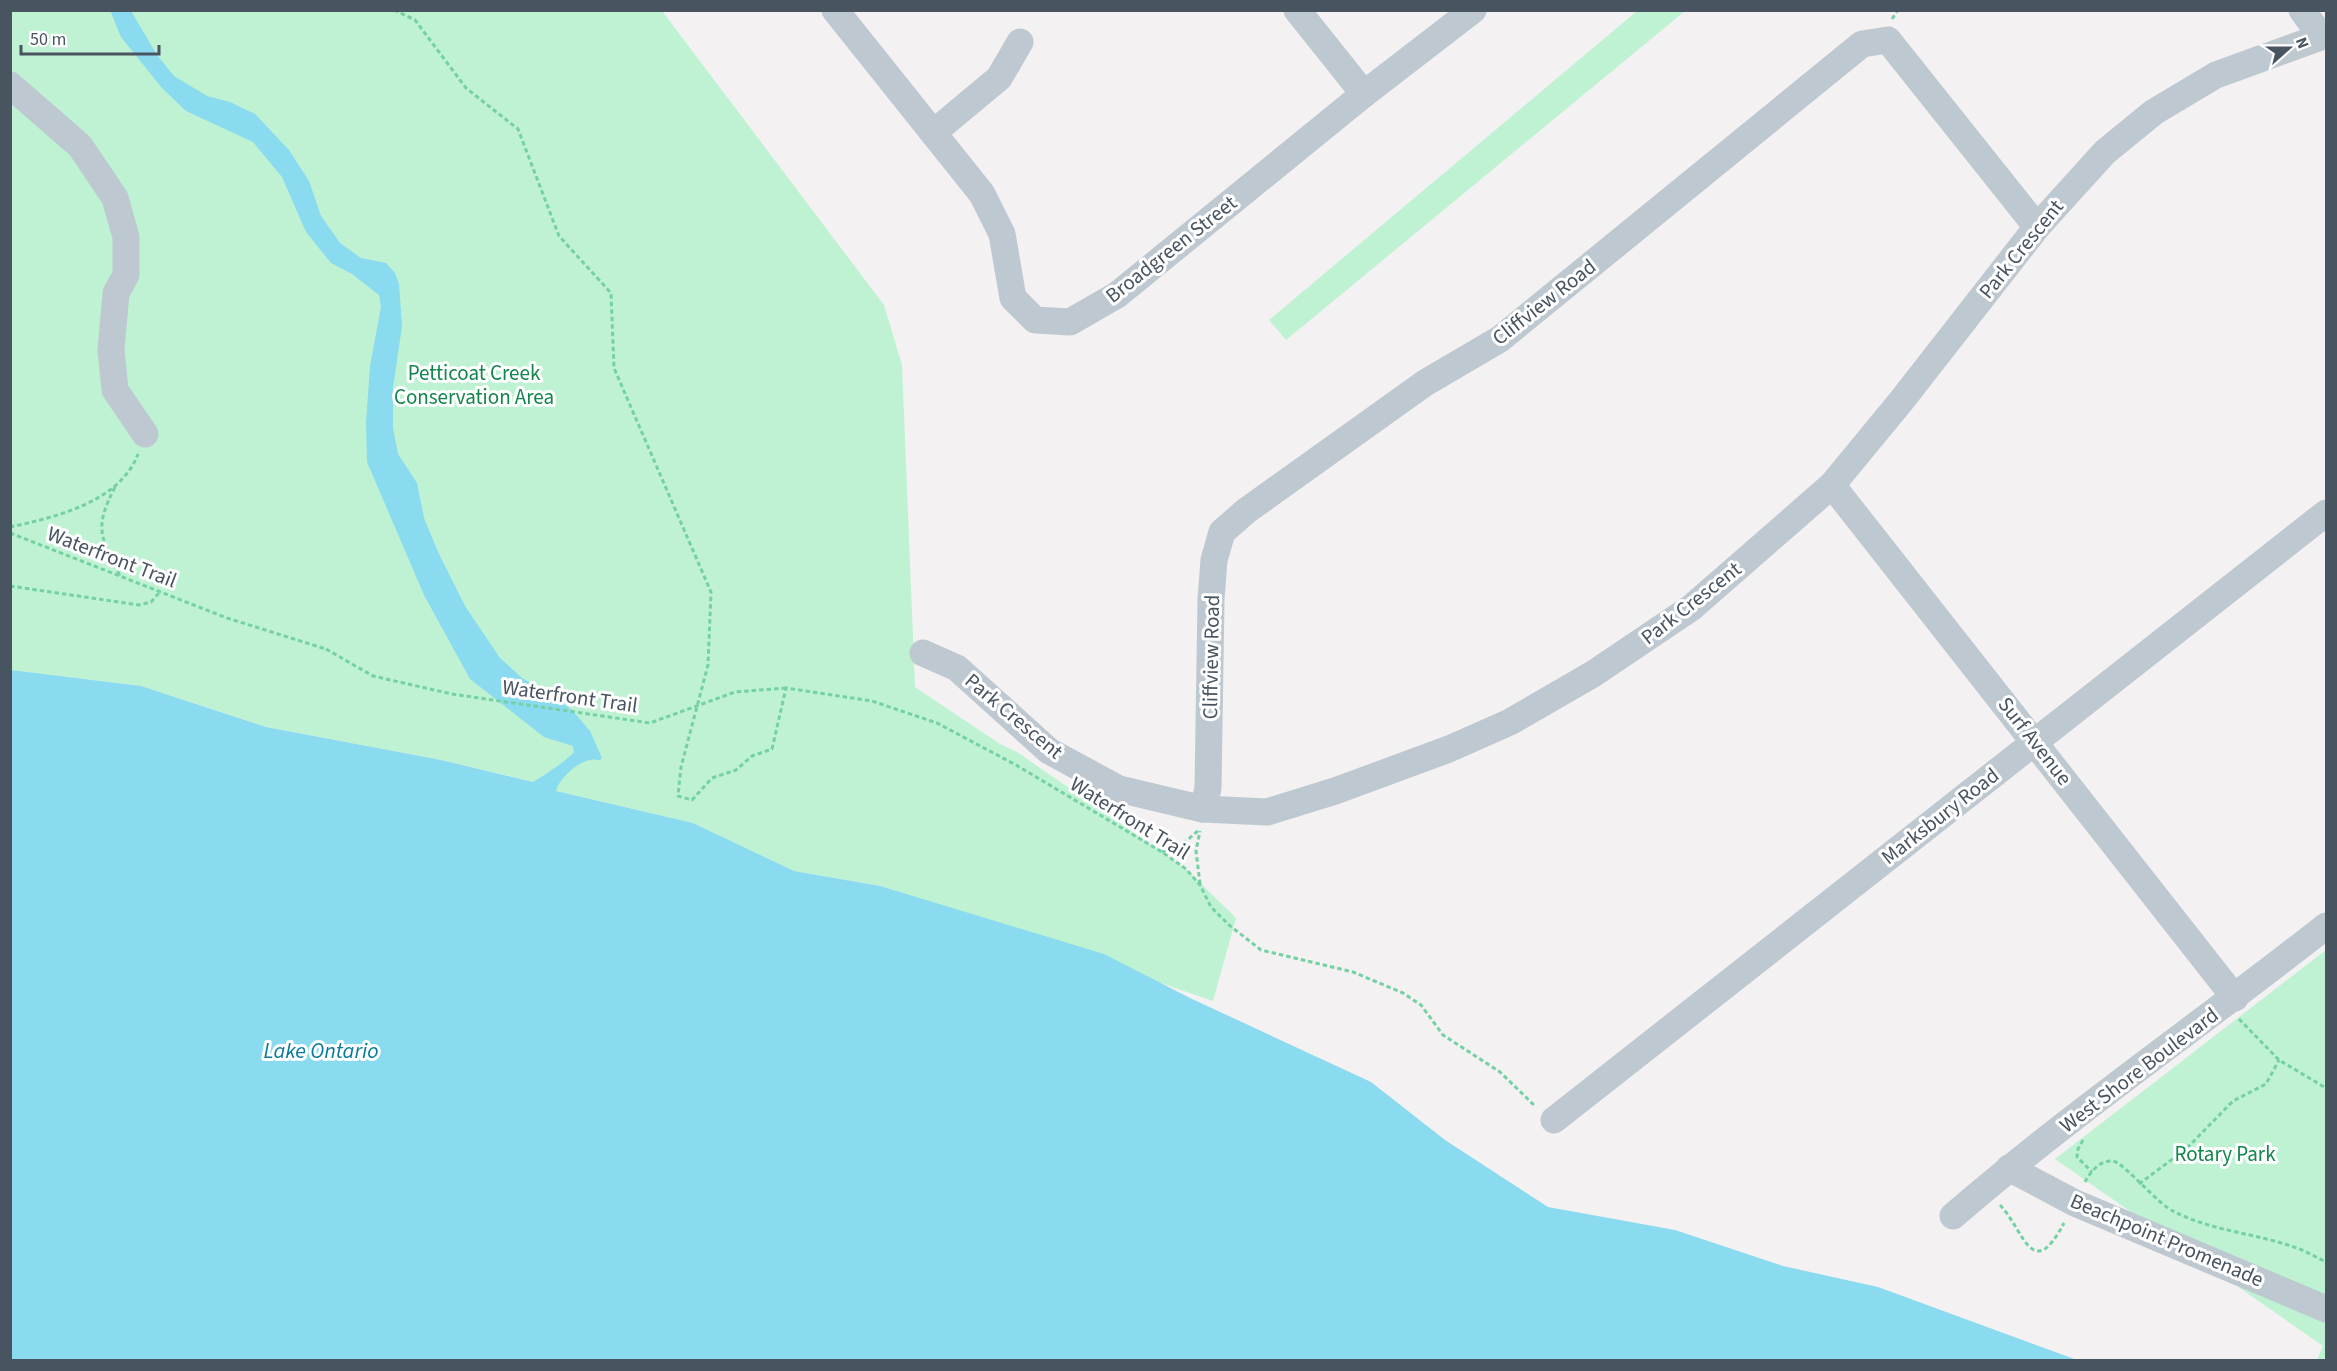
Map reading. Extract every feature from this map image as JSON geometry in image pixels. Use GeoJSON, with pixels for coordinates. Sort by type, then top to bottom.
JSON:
{"type":"FeatureCollection","features":[{"type":"Feature","properties":{"kind":"street","name":"Broadgreen Street"},"geometry":{"type":"LineString","coordinates":[[835,10],[982,194],[1002,234],[1013,298],[1035,320],[1070,322],[1117,295],[1364,94],[1473,10]]}},
{"type":"Feature","properties":{"kind":"street"},"geometry":{"type":"LineString","coordinates":[[1297,10],[1364,94]]}},
{"type":"Feature","properties":{"kind":"street"},"geometry":{"type":"LineString","coordinates":[[2302,10],[2324,35]]}},
{"type":"Feature","properties":{"kind":"street","name":"Park Crescent"},"geometry":{"type":"LineString","coordinates":[[923,653],[957,668],[1049,752],[1119,789],[1202,819],[1267,812],[1335,791],[1438,753],[1510,722],[1593,674],[1691,608],[1832,485],[1902,400],[2037,227],[2105,152],[2154,112],[2216,75],[2324,35]]}},
{"type":"Feature","properties":{"kind":"street","name":"Cliffview Road"},"geometry":{"type":"LineString","coordinates":[[1202,819],[1208,788],[1211,599],[1214,560],[1222,532],[1246,511],[1406,396],[1500,339],[1862,44],[1888,40],[2037,227]]}},
{"type":"Feature","properties":{"kind":"street"},"geometry":{"type":"LineString","coordinates":[[933,134],[999,78],[1020,42]]}},
{"type":"Feature","properties":{"kind":"street"},"geometry":{"type":"LineString","coordinates":[[10,85],[80,146],[115,198],[126,237],[126,275],[116,293],[111,350],[115,390],[145,435]]}},
{"type":"Feature","properties":{"kind":"street","name":"Surf Avenue"},"geometry":{"type":"LineString","coordinates":[[1832,485],[2036,742],[2230,1002]]}},
{"type":"Feature","properties":{"kind":"street","name":"Marksbury Road"},"geometry":{"type":"LineString","coordinates":[[1554,1120],[2326,513]]}},
{"type":"Feature","properties":{"kind":"street","name":"West Shore Boulevard"},"geometry":{"type":"LineString","coordinates":[[1953,1216],[2009,1168],[2230,1002],[2326,926]]}},
{"type":"Feature","properties":{"kind":"street","name":"Beachpoint Promenade"},"geometry":{"type":"LineString","coordinates":[[2009,1168],[2075,1203],[2326,1309]]}},
{"type":"Feature","properties":{"kind":"path"},"geometry":{"type":"LineString","coordinates":[[394,10],[415,20],[466,88],[518,129],[559,236],[611,293],[615,368],[711,592],[708,665],[681,767],[678,796],[692,800],[712,778],[736,770],[752,756],[772,749],[786,688]]}},
{"type":"Feature","properties":{"kind":"path"},"geometry":{"type":"LineString","coordinates":[[120,577],[106,548],[101,529],[103,511],[116,486],[133,466],[145,435]]}},
{"type":"Feature","properties":{"kind":"path"},"geometry":{"type":"LineString","coordinates":[[10,527],[58,517],[116,486]]}},
{"type":"Feature","properties":{"kind":"path","name":"Waterfront Trail"},"geometry":{"type":"LineString","coordinates":[[10,533],[226,618],[326,649],[373,676],[452,694],[650,723],[735,692],[786,688],[872,701],[937,723],[1016,765],[1162,852],[1186,869],[1200,885],[1211,907],[1228,924],[1261,950],[1353,972],[1403,993],[1421,1005],[1443,1035],[1500,1072],[1531,1104],[1554,1120]]}},
{"type":"Feature","properties":{"kind":"path"},"geometry":{"type":"LineString","coordinates":[[10,586],[139,605],[151,602],[160,592]]}},
{"type":"Feature","properties":{"kind":"path"},"geometry":{"type":"LineString","coordinates":[[1162,852],[1185,842],[1202,819]]}},
{"type":"Feature","properties":{"kind":"path"},"geometry":{"type":"LineString","coordinates":[[1200,885],[1196,852],[1202,819]]}},
{"type":"Feature","properties":{"kind":"path"},"geometry":{"type":"LineString","coordinates":[[2230,1002],[2254,1037],[2279,1060],[2326,1088]]}},
{"type":"Feature","properties":{"kind":"path"},"geometry":{"type":"LineString","coordinates":[[2139,1184],[2186,1149],[2233,1101],[2266,1084],[2279,1060]]}},
{"type":"Feature","properties":{"kind":"green space","name":"Petticoat Creek Conservation Area"},"geometry":{"type":"Polygon","coordinates":[[[10,11],[662,11],[884,305],[902,365],[915,687],[1000,744],[1017,752],[1186,869],[1236,918],[1213,1001],[880,886],[794,871],[693,823],[556,791],[534,782],[441,760],[266,727],[141,686],[11,670],[10,11]]]}},
{"type":"Feature","properties":{"kind":"green space"},"geometry":{"type":"Polygon","coordinates":[[[1637,11],[1685,11],[1286,340],[1269,320],[1637,11]]]}},
{"type":"Feature","properties":{"kind":"green space","name":"Rotary Park"},"geometry":{"type":"Polygon","coordinates":[[[2326,950],[2326,1360],[2317,1360],[2323,1346],[2055,1159],[2326,950]]]}},
{"type":"Feature","properties":{"kind":"water","name":"Lake Ontario"},"geometry":{"type":"Polygon","coordinates":[[[110,10],[131,11],[157,55],[174,76],[207,96],[230,102],[255,114],[289,150],[309,181],[321,216],[340,243],[361,258],[386,263],[395,273],[399,284],[402,326],[393,388],[393,428],[398,454],[417,483],[424,518],[438,552],[465,606],[500,658],[522,678],[549,693],[572,710],[590,731],[602,758],[585,761],[574,768],[561,781],[556,791],[693,823],[794,871],[880,886],[1104,954],[1190,998],[1371,1082],[1445,1140],[1548,1207],[1675,1230],[1783,1266],[1878,1287],[2077,1360],[11,1360],[11,670],[141,686],[266,727],[441,760],[533,782],[574,752],[573,746],[544,737],[470,679],[424,595],[367,462],[366,423],[370,366],[381,307],[379,295],[352,274],[331,263],[306,232],[282,177],[253,142],[186,111],[162,88],[121,37],[110,10]]]}}]}
